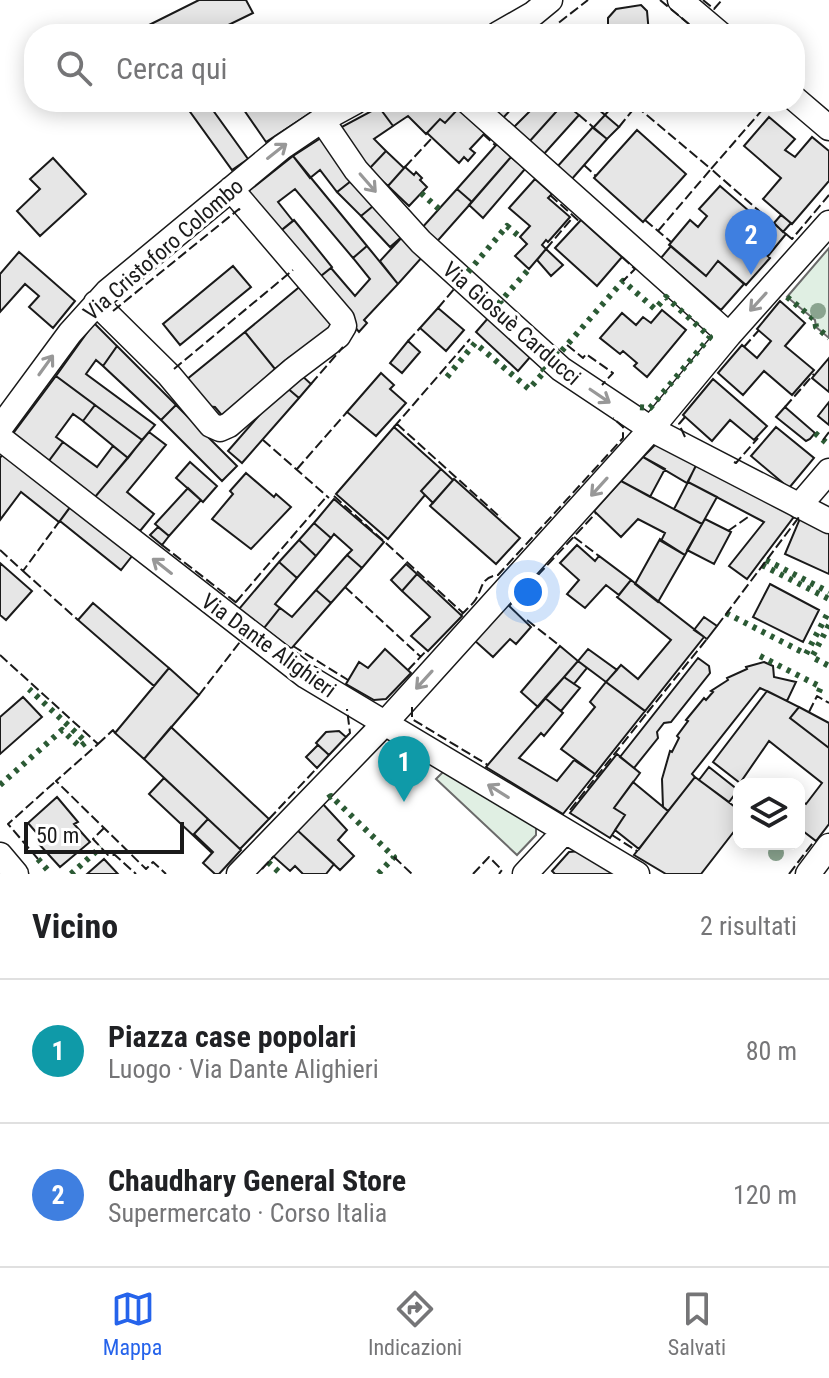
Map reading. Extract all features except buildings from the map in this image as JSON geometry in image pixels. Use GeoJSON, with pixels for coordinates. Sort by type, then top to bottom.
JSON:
{"type":"FeatureCollection","features":[{"type":"Feature","properties":{"kind":"street"},"geometry":{"type":"LineString","coordinates":[[516,24],[550,0]]}},
{"type":"Feature","properties":{"kind":"street"},"geometry":{"type":"LineString","coordinates":[[680,0],[708,24]]}},
{"type":"Feature","properties":{"kind":"street"},"geometry":{"type":"LineString","coordinates":[[805,108],[829,128]]}},
{"type":"Feature","properties":{"kind":"street","name":"Via Cristoforo Colombo"},"geometry":{"type":"LineString","coordinates":[[0,428],[96,303],[282,147],[337,112]]}},
{"type":"Feature","properties":{"kind":"street"},"geometry":{"type":"LineString","coordinates":[[479,112],[729,335]]}},
{"type":"Feature","properties":{"kind":"street","name":"Via Giosuè Carducci"},"geometry":{"type":"LineString","coordinates":[[322,120],[362,176],[430,251],[552,362],[651,429],[829,521]]}},
{"type":"Feature","properties":{"kind":"street"},"geometry":{"type":"LineString","coordinates":[[96,303],[169,375],[211,425],[220,429],[229,425],[338,336],[344,326],[342,319],[231,189]]}},
{"type":"Feature","properties":{"kind":"street"},"geometry":{"type":"LineString","coordinates":[[239,874],[386,722],[651,429],[729,335],[829,223]]}},
{"type":"Feature","properties":{"kind":"street","name":"Via Dante Alighieri"},"geometry":{"type":"LineString","coordinates":[[0,438],[280,658],[329,691],[386,722],[637,874]]}},
{"type":"Feature","properties":{"kind":"street"},"geometry":{"type":"LineString","coordinates":[[799,506],[829,471]]}},
{"type":"Feature","properties":{"kind":"street"},"geometry":{"type":"LineString","coordinates":[[525,874],[564,832]]}},
{"type":"Feature","properties":{"kind":"street"},"geometry":{"type":"LineString","coordinates":[[808,874],[829,846]]}},
{"type":"Feature","properties":{"kind":"street"},"geometry":{"type":"LineString","coordinates":[[0,855],[16,874]]}},
{"type":"Feature","properties":{"kind":"green space"},"geometry":{"type":"Polygon","coordinates":[[[829,248],[829,338],[816,327],[815,320],[787,297],[829,248]]]}},
{"type":"Feature","properties":{"kind":"green space"},"geometry":{"type":"Polygon","coordinates":[[[445,770],[536,827],[536,835],[517,855],[436,779],[445,770]]]}},
{"type":"Feature","properties":{"kind":"hedge"},"geometry":{"type":"LineString","coordinates":[[421,193],[439,209]]}},
{"type":"Feature","properties":{"kind":"hedge"},"geometry":{"type":"LineString","coordinates":[[468,272],[507,226],[520,237]]}},
{"type":"Feature","properties":{"kind":"hedge"},"geometry":{"type":"LineString","coordinates":[[502,304],[500,302],[529,269]]}},
{"type":"Feature","properties":{"kind":"hedge"},"geometry":{"type":"LineString","coordinates":[[555,352],[558,355],[623,281],[655,309],[666,297],[710,337],[650,408],[635,407]]}},
{"type":"Feature","properties":{"kind":"hedge"},"geometry":{"type":"LineString","coordinates":[[787,297],[815,320],[816,327],[829,338]]}},
{"type":"Feature","properties":{"kind":"hedge"},"geometry":{"type":"LineString","coordinates":[[447,377],[475,343],[529,389],[545,371],[542,368]]}},
{"type":"Feature","properties":{"kind":"hedge"},"geometry":{"type":"LineString","coordinates":[[815,433],[829,445]]}},
{"type":"Feature","properties":{"kind":"hedge"},"geometry":{"type":"LineString","coordinates":[[766,560],[829,592]]}},
{"type":"Feature","properties":{"kind":"hedge"},"geometry":{"type":"LineString","coordinates":[[762,565],[829,599]]}},
{"type":"Feature","properties":{"kind":"hedge"},"geometry":{"type":"LineString","coordinates":[[726,613],[806,654],[829,611]]}},
{"type":"Feature","properties":{"kind":"hedge"},"geometry":{"type":"LineString","coordinates":[[829,625],[812,657],[829,666]]}},
{"type":"Feature","properties":{"kind":"hedge"},"geometry":{"type":"LineString","coordinates":[[760,656],[821,687],[817,696]]}},
{"type":"Feature","properties":{"kind":"hedge"},"geometry":{"type":"LineString","coordinates":[[0,785],[62,730],[80,747],[86,742],[29,689]]}},
{"type":"Feature","properties":{"kind":"hedge"},"geometry":{"type":"LineString","coordinates":[[328,798],[331,796],[394,857],[378,874]]}},
{"type":"Feature","properties":{"kind":"hedge"},"geometry":{"type":"LineString","coordinates":[[71,874],[101,847]]}},
{"type":"Feature","properties":{"kind":"hedge"},"geometry":{"type":"LineString","coordinates":[[38,859],[51,874]]}},
{"type":"Feature","properties":{"kind":"hedge"},"geometry":{"type":"LineString","coordinates":[[268,862],[281,874]]}},
{"type":"Feature","properties":{"kind":"fence"},"geometry":{"type":"LineString","coordinates":[[557,24],[588,0]]}},
{"type":"Feature","properties":{"kind":"fence"},"geometry":{"type":"LineString","coordinates":[[660,0],[689,24]]}},
{"type":"Feature","properties":{"kind":"fence"},"geometry":{"type":"LineString","coordinates":[[703,0],[714,9],[722,0]]}},
{"type":"Feature","properties":{"kind":"fence"},"geometry":{"type":"LineString","coordinates":[[619,127],[631,112]]}},
{"type":"Feature","properties":{"kind":"fence"},"geometry":{"type":"LineString","coordinates":[[643,112],[711,169],[760,112]]}},
{"type":"Feature","properties":{"kind":"fence"},"geometry":{"type":"LineString","coordinates":[[579,115],[593,127]]}},
{"type":"Feature","properties":{"kind":"fence"},"geometry":{"type":"LineString","coordinates":[[483,134],[496,146]]}},
{"type":"Feature","properties":{"kind":"fence"},"geometry":{"type":"LineString","coordinates":[[405,167],[432,138]]}},
{"type":"Feature","properties":{"kind":"fence"},"geometry":{"type":"LineString","coordinates":[[584,165],[596,176]]}},
{"type":"Feature","properties":{"kind":"fence"},"geometry":{"type":"LineString","coordinates":[[658,231],[711,169],[758,210]]}},
{"type":"Feature","properties":{"kind":"fence"},"geometry":{"type":"LineString","coordinates":[[550,195],[580,222]]}},
{"type":"Feature","properties":{"kind":"fence"},"geometry":{"type":"LineString","coordinates":[[786,234],[792,239],[829,195]]}},
{"type":"Feature","properties":{"kind":"fence"},"geometry":{"type":"LineString","coordinates":[[113,311],[240,210]]}},
{"type":"Feature","properties":{"kind":"fence"},"geometry":{"type":"LineString","coordinates":[[546,249],[574,216]]}},
{"type":"Feature","properties":{"kind":"fence"},"geometry":{"type":"LineString","coordinates":[[645,220],[671,242]]}},
{"type":"Feature","properties":{"kind":"fence"},"geometry":{"type":"LineString","coordinates":[[622,257],[635,269],[623,281]]}},
{"type":"Feature","properties":{"kind":"fence"},"geometry":{"type":"LineString","coordinates":[[174,369],[293,270]]}},
{"type":"Feature","properties":{"kind":"fence"},"geometry":{"type":"LineString","coordinates":[[438,308],[455,288]]}},
{"type":"Feature","properties":{"kind":"fence"},"geometry":{"type":"LineString","coordinates":[[408,341],[420,328]]}},
{"type":"Feature","properties":{"kind":"fence"},"geometry":{"type":"LineString","coordinates":[[744,347],[759,330]]}},
{"type":"Feature","properties":{"kind":"fence"},"geometry":{"type":"LineString","coordinates":[[394,427],[470,339]]}},
{"type":"Feature","properties":{"kind":"fence"},"geometry":{"type":"LineString","coordinates":[[567,345],[583,358],[586,354],[613,373],[602,385]]}},
{"type":"Feature","properties":{"kind":"fence"},"geometry":{"type":"LineString","coordinates":[[311,384],[343,347]]}},
{"type":"Feature","properties":{"kind":"fence"},"geometry":{"type":"LineString","coordinates":[[785,407],[814,374]]}},
{"type":"Feature","properties":{"kind":"fence"},"geometry":{"type":"LineString","coordinates":[[297,469],[347,412]]}},
{"type":"Feature","properties":{"kind":"fence"},"geometry":{"type":"LineString","coordinates":[[685,417],[679,424],[685,437]]}},
{"type":"Feature","properties":{"kind":"fence"},"geometry":{"type":"LineString","coordinates":[[461,615],[475,601],[485,580],[498,575],[623,438],[623,427],[613,418]]}},
{"type":"Feature","properties":{"kind":"fence"},"geometry":{"type":"LineString","coordinates":[[397,424],[501,518]]}},
{"type":"Feature","properties":{"kind":"fence"},"geometry":{"type":"LineString","coordinates":[[823,440],[829,432]]}},
{"type":"Feature","properties":{"kind":"fence"},"geometry":{"type":"LineString","coordinates":[[734,462],[758,438]]}},
{"type":"Feature","properties":{"kind":"fence"},"geometry":{"type":"LineString","coordinates":[[263,440],[329,498]]}},
{"type":"Feature","properties":{"kind":"fence"},"geometry":{"type":"LineString","coordinates":[[236,602],[327,496]]}},
{"type":"Feature","properties":{"kind":"fence"},"geometry":{"type":"LineString","coordinates":[[334,496],[463,613]]}},
{"type":"Feature","properties":{"kind":"fence"},"geometry":{"type":"LineString","coordinates":[[509,606],[596,513]]}},
{"type":"Feature","properties":{"kind":"fence"},"geometry":{"type":"LineString","coordinates":[[728,531],[751,515]]}},
{"type":"Feature","properties":{"kind":"fence"},"geometry":{"type":"LineString","coordinates":[[717,626],[799,517]]}},
{"type":"Feature","properties":{"kind":"fence"},"geometry":{"type":"LineString","coordinates":[[0,550],[23,571],[59,522]]}},
{"type":"Feature","properties":{"kind":"fence"},"geometry":{"type":"LineString","coordinates":[[574,537],[599,556]]}},
{"type":"Feature","properties":{"kind":"fence"},"geometry":{"type":"LineString","coordinates":[[162,545],[238,604]]}},
{"type":"Feature","properties":{"kind":"fence"},"geometry":{"type":"LineString","coordinates":[[23,571],[78,620]]}},
{"type":"Feature","properties":{"kind":"fence"},"geometry":{"type":"LineString","coordinates":[[345,587],[421,657]]}},
{"type":"Feature","properties":{"kind":"fence"},"geometry":{"type":"LineString","coordinates":[[527,620],[560,646]]}},
{"type":"Feature","properties":{"kind":"fence"},"geometry":{"type":"LineString","coordinates":[[199,695],[243,638]]}},
{"type":"Feature","properties":{"kind":"fence"},"geometry":{"type":"LineString","coordinates":[[647,713],[707,639]]}},
{"type":"Feature","properties":{"kind":"fence"},"geometry":{"type":"LineString","coordinates":[[293,646],[348,680]]}},
{"type":"Feature","properties":{"kind":"fence"},"geometry":{"type":"LineString","coordinates":[[408,670],[427,650]]}},
{"type":"Feature","properties":{"kind":"fence"},"geometry":{"type":"LineString","coordinates":[[0,655],[98,744],[56,781],[146,869],[153,862],[166,874]]}},
{"type":"Feature","properties":{"kind":"fence"},"geometry":{"type":"LineString","coordinates":[[809,712],[817,696],[829,703]]}},
{"type":"Feature","properties":{"kind":"fence"},"geometry":{"type":"LineString","coordinates":[[412,707],[412,719],[488,765]]}},
{"type":"Feature","properties":{"kind":"fence"},"geometry":{"type":"LineString","coordinates":[[346,737],[350,733],[347,709]]}},
{"type":"Feature","properties":{"kind":"fence"},"geometry":{"type":"LineString","coordinates":[[570,810],[647,713],[645,711]]}},
{"type":"Feature","properties":{"kind":"fence"},"geometry":{"type":"LineString","coordinates":[[98,744],[113,730],[115,733]]}},
{"type":"Feature","properties":{"kind":"fence"},"geometry":{"type":"LineString","coordinates":[[269,819],[317,768]]}},
{"type":"Feature","properties":{"kind":"fence"},"geometry":{"type":"LineString","coordinates":[[38,859],[8,824],[56,781]]}},
{"type":"Feature","properties":{"kind":"fence"},"geometry":{"type":"LineString","coordinates":[[104,828],[93,839],[108,855],[115,855],[136,874]]}},
{"type":"Feature","properties":{"kind":"fence"},"geometry":{"type":"LineString","coordinates":[[612,835],[637,851]]}},
{"type":"Feature","properties":{"kind":"fence"},"geometry":{"type":"LineString","coordinates":[[789,874],[815,840]]}},
{"type":"Feature","properties":{"kind":"fence"},"geometry":{"type":"LineString","coordinates":[[262,869],[274,856]]}},
{"type":"Feature","properties":{"kind":"fence"},"geometry":{"type":"LineString","coordinates":[[394,857],[412,874]]}},
{"type":"Feature","properties":{"kind":"fence"},"geometry":{"type":"LineString","coordinates":[[473,874],[489,857],[502,870],[499,874]]}},
{"type":"Feature","properties":{"kind":"place","name":"Chaudhary General Store"},"geometry":{"type":"Point","coordinates":[751,275]}},
{"type":"Feature","properties":{"kind":"place","name":"Piazza case popolari"},"geometry":{"type":"Point","coordinates":[404,802]}}]}
